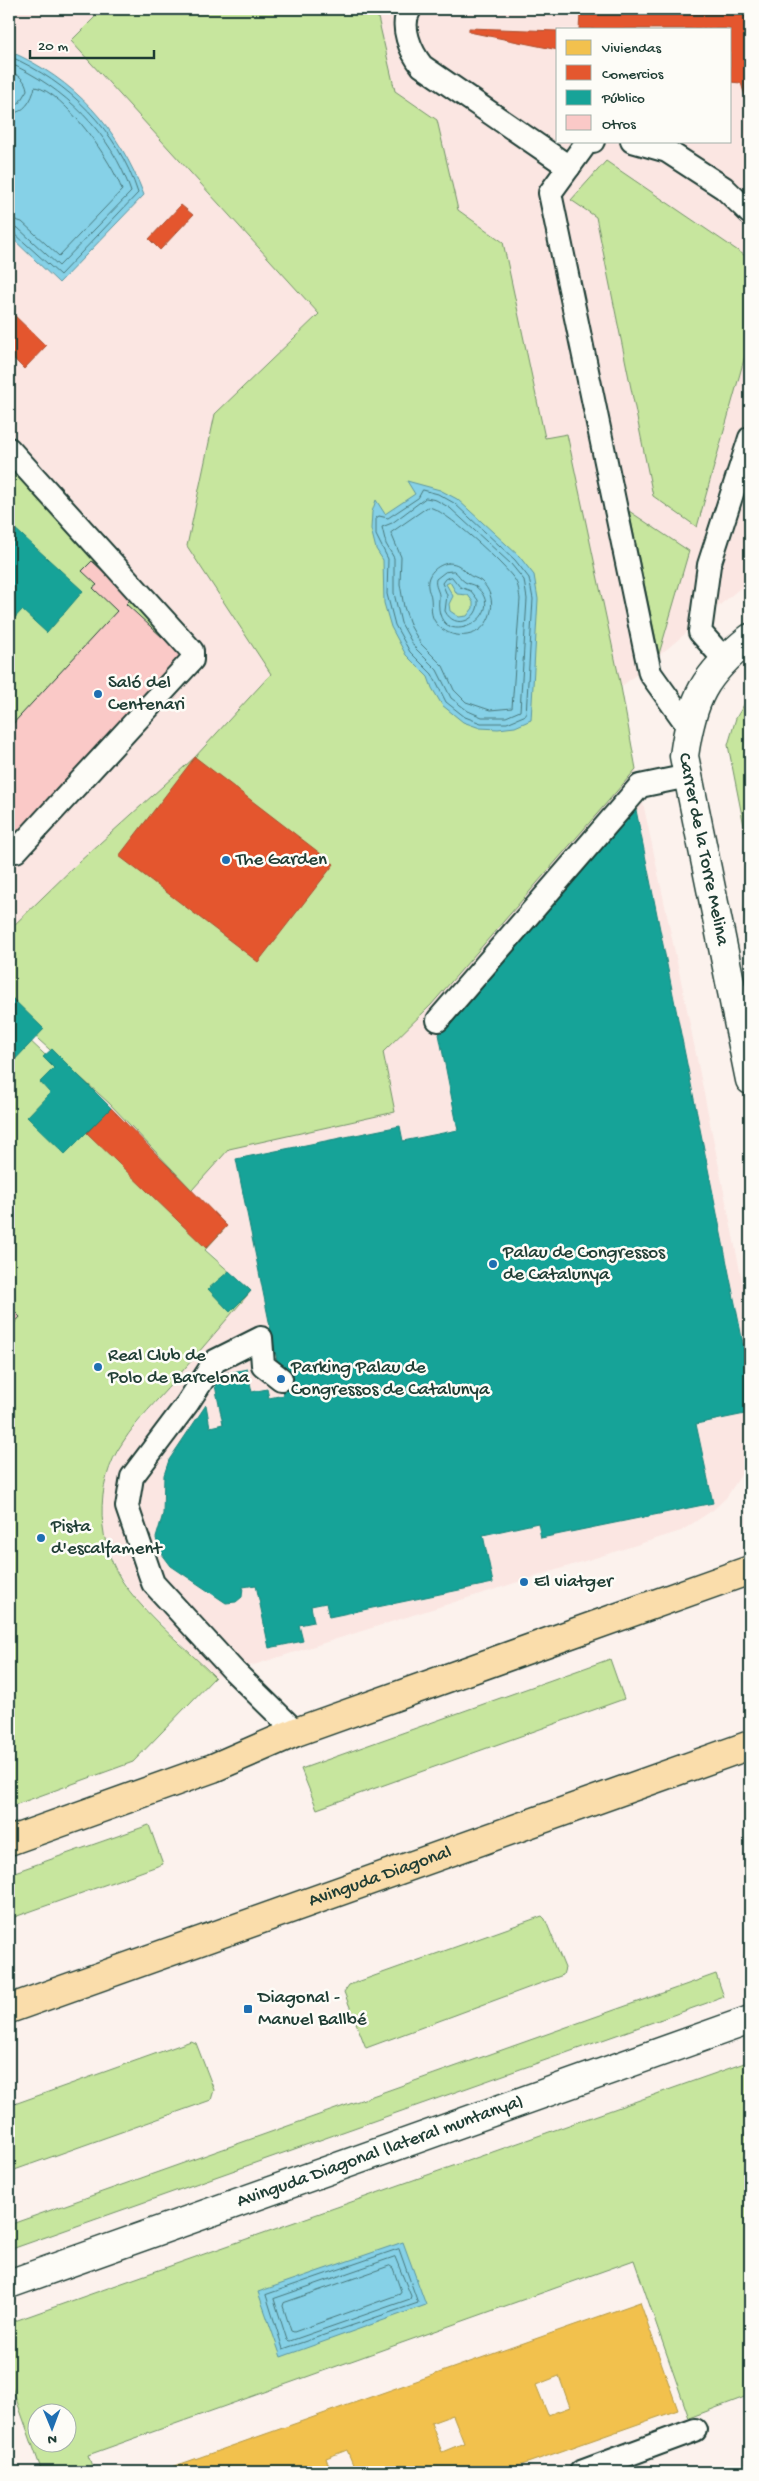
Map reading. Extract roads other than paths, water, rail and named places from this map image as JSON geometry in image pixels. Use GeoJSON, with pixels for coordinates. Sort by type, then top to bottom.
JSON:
{"type":"FeatureCollection","features":[{"type":"Feature","properties":{"kind":"main road"},"geometry":{"type":"LineString","coordinates":[[9,1841],[213,1768],[296,1732],[750,1570]]}},
{"type":"Feature","properties":{"kind":"main road","name":"Avinguda Diagonal"},"geometry":{"type":"LineString","coordinates":[[9,2010],[750,1745]]}},
{"type":"Feature","properties":{"kind":"street","name":"Carrer de la Torre Melina"},"geometry":{"type":"LineString","coordinates":[[750,638],[724,659],[698,696],[688,726],[684,756],[750,1080]]}},
{"type":"Feature","properties":{"kind":"street","name":"Avinguda Diagonal (lateral muntanya)"},"geometry":{"type":"LineString","coordinates":[[9,2284],[750,2020]]}},
{"type":"Feature","properties":{"kind":"lane"},"geometry":{"type":"LineString","coordinates":[[410,9],[407,13],[407,34],[412,52],[422,66],[569,167]]}},
{"type":"Feature","properties":{"kind":"lane"},"geometry":{"type":"LineString","coordinates":[[587,142],[550,193],[650,673],[688,726]]}},
{"type":"Feature","properties":{"kind":"lane"},"geometry":{"type":"LineString","coordinates":[[636,142],[667,151],[724,188],[750,213]]}},
{"type":"Feature","properties":{"kind":"lane"},"geometry":{"type":"LineString","coordinates":[[724,659],[700,632],[709,565],[750,438]]}},
{"type":"Feature","properties":{"kind":"lane"},"geometry":{"type":"LineString","coordinates":[[9,449],[192,651],[192,660],[16,851]]}},
{"type":"Feature","properties":{"kind":"lane"},"geometry":{"type":"LineString","coordinates":[[438,1020],[640,786],[688,776]]}},
{"type":"Feature","properties":{"kind":"lane"},"geometry":{"type":"LineString","coordinates":[[281,1379],[263,1365],[261,1338],[215,1361],[187,1404],[132,1477],[127,1507],[153,1583],[234,1671],[296,1732]]}},
{"type":"Feature","properties":{"kind":"lane"},"geometry":{"type":"LineString","coordinates":[[581,2472],[695,2430]]}},
{"type":"Feature","properties":{"kind":"water"},"geometry":{"type":"Polygon","coordinates":[[[9,51],[54,76],[74,91],[92,109],[122,149],[144,195],[59,283],[9,235],[9,97],[16,89],[9,82],[9,51]]]}},
{"type":"Feature","properties":{"kind":"water"},"geometry":{"type":"Polygon","coordinates":[[[407,481],[440,490],[457,499],[519,556],[534,575],[538,599],[531,720],[515,727],[498,729],[480,728],[463,722],[442,705],[428,677],[406,655],[391,627],[384,603],[383,560],[376,549],[371,529],[372,512],[376,500],[385,514],[415,494],[407,481]],[[450,582],[446,584],[453,596],[449,604],[450,611],[459,617],[467,616],[473,608],[473,602],[468,595],[457,594],[450,582]]]}},
{"type":"Feature","properties":{"kind":"water"},"geometry":{"type":"Polygon","coordinates":[[[403,2242],[426,2305],[281,2357],[258,2292],[403,2242]]]}},
{"type":"Feature","properties":{"kind":"place","name":"Saló del Centenari"},"geometry":{"type":"Point","coordinates":[98,694]}},
{"type":"Feature","properties":{"kind":"place","name":"The Garden"},"geometry":{"type":"Point","coordinates":[226,860]}},
{"type":"Feature","properties":{"kind":"place","name":"Palau de Congressos de Catalunya"},"geometry":{"type":"Point","coordinates":[493,1264]}},
{"type":"Feature","properties":{"kind":"place","name":"Real Club de Polo de Barcelona"},"geometry":{"type":"Point","coordinates":[98,1367]}},
{"type":"Feature","properties":{"kind":"place","name":"Parking Palau de Congressos de Catalunya"},"geometry":{"type":"Point","coordinates":[281,1379]}},
{"type":"Feature","properties":{"kind":"place","name":"Pista d'escalfament"},"geometry":{"type":"Point","coordinates":[41,1538]}},
{"type":"Feature","properties":{"kind":"place","name":"El viatger"},"geometry":{"type":"Point","coordinates":[524,1582]}},
{"type":"Feature","properties":{"kind":"place","name":"Diagonal - Manuel Ballbé"},"geometry":{"type":"Point","coordinates":[248,2009]}}]}
